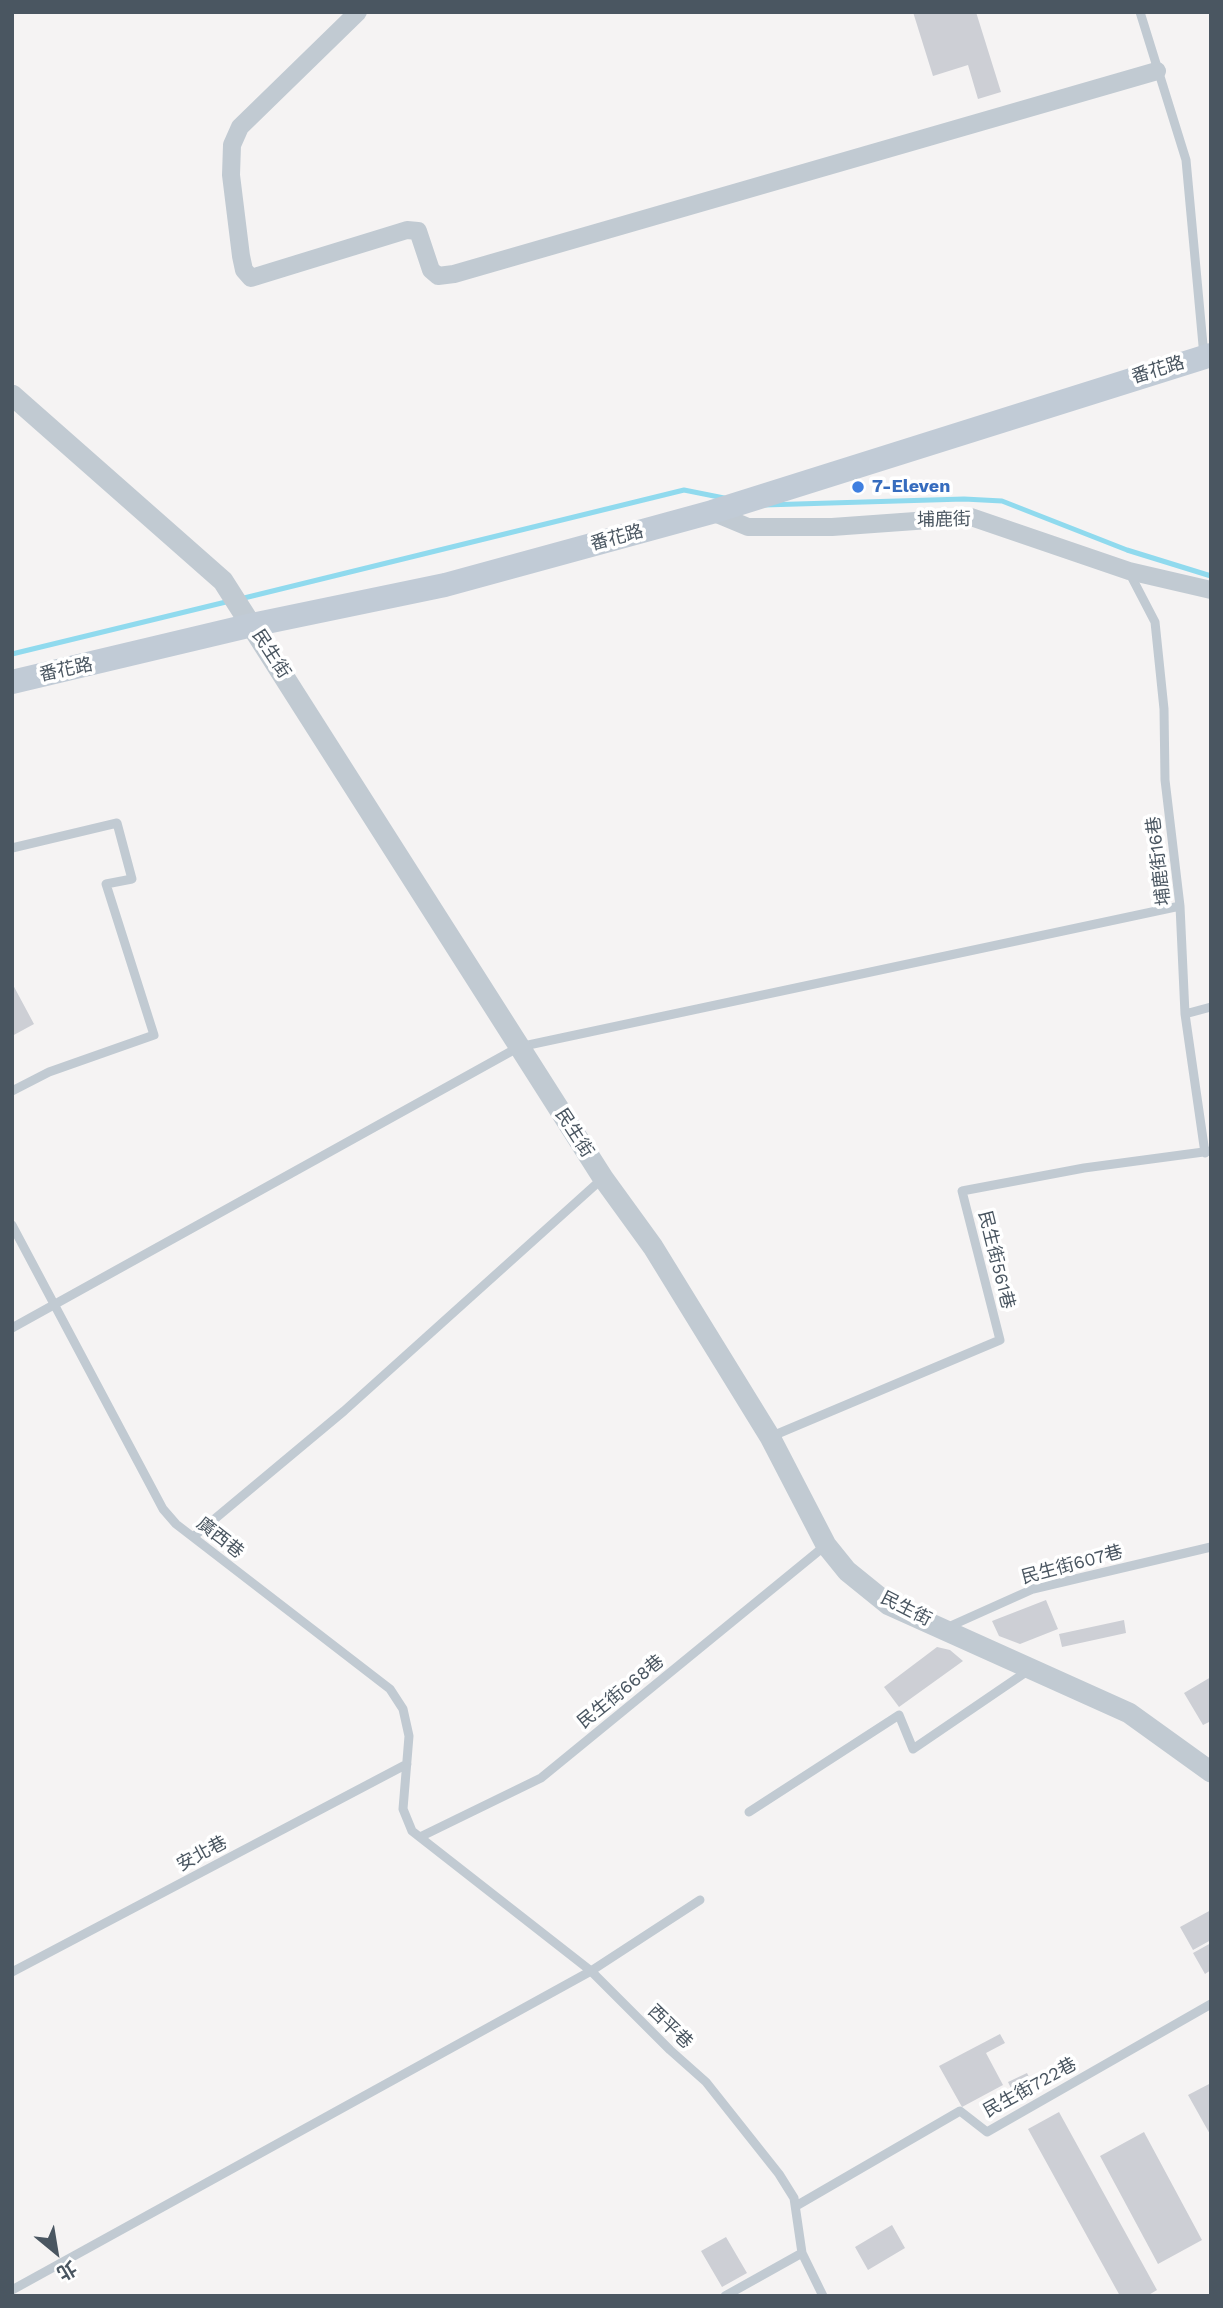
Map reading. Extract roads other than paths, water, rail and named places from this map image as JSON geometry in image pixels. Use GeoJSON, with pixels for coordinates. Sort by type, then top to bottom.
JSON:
{"type":"FeatureCollection","features":[{"type":"Feature","properties":{"kind":"main road","name":"番花路"},"geometry":{"type":"LineString","coordinates":[[12,681],[252,625],[445,585],[712,512],[1207,356]]}},
{"type":"Feature","properties":{"kind":"street"},"geometry":{"type":"LineString","coordinates":[[358,12],[240,127],[232,145],[231,175],[241,256],[244,270],[251,278],[407,230],[418,231],[431,270],[438,276],[454,274],[1157,71]]}},
{"type":"Feature","properties":{"kind":"street","name":"民生街"},"geometry":{"type":"LineString","coordinates":[[12,396],[223,581],[603,1178],[653,1247],[771,1437],[825,1545],[847,1571],[889,1605],[1129,1713],[1211,1772]]}},
{"type":"Feature","properties":{"kind":"street","name":"埔鹿街"},"geometry":{"type":"LineString","coordinates":[[712,512],[748,527],[832,527],[971,517],[1129,571],[1211,590]]}},
{"type":"Feature","properties":{"kind":"lane"},"geometry":{"type":"LineString","coordinates":[[1140,12],[1186,160],[1207,356]]}},
{"type":"Feature","properties":{"kind":"lane","name":"埔鹿街16巷"},"geometry":{"type":"LineString","coordinates":[[1129,571],[1155,622],[1164,709],[1165,780],[1180,906],[1185,1014],[1208,1152]]}},
{"type":"Feature","properties":{"kind":"lane"},"geometry":{"type":"LineString","coordinates":[[12,848],[117,823],[132,879],[106,884],[154,1035],[49,1072],[12,1091]]}},
{"type":"Feature","properties":{"kind":"lane"},"geometry":{"type":"LineString","coordinates":[[12,1328],[519,1047],[1180,906]]}},
{"type":"Feature","properties":{"kind":"lane"},"geometry":{"type":"LineString","coordinates":[[1185,1014],[1211,1007]]}},
{"type":"Feature","properties":{"kind":"lane","name":"民生街561巷"},"geometry":{"type":"LineString","coordinates":[[771,1437],[1000,1340],[962,1191],[1084,1168],[1208,1152]]}},
{"type":"Feature","properties":{"kind":"lane"},"geometry":{"type":"LineString","coordinates":[[193,1537],[344,1411],[603,1178]]}},
{"type":"Feature","properties":{"kind":"lane","name":"廣西巷"},"geometry":{"type":"LineString","coordinates":[[12,1225],[163,1509],[193,1537],[390,1689],[403,1709],[409,1736],[403,1809],[412,1831],[420,1837]]}},
{"type":"Feature","properties":{"kind":"lane","name":"民生街668巷"},"geometry":{"type":"LineString","coordinates":[[420,1837],[541,1778],[825,1545]]}},
{"type":"Feature","properties":{"kind":"lane","name":"民生街607巷"},"geometry":{"type":"LineString","coordinates":[[946,1629],[1033,1589],[1211,1547]]}},
{"type":"Feature","properties":{"kind":"lane"},"geometry":{"type":"LineString","coordinates":[[749,1812],[899,1714],[912,1749],[1030,1669]]}},
{"type":"Feature","properties":{"kind":"lane","name":"安北巷"},"geometry":{"type":"LineString","coordinates":[[12,1972],[407,1764]]}},
{"type":"Feature","properties":{"kind":"lane","name":"西平巷"},"geometry":{"type":"LineString","coordinates":[[420,1837],[591,1971],[706,2082],[779,2174],[794,2198],[802,2253],[822,2296]]}},
{"type":"Feature","properties":{"kind":"lane"},"geometry":{"type":"LineString","coordinates":[[12,2290],[591,1971],[700,1900]]}},
{"type":"Feature","properties":{"kind":"lane","name":"民生街722巷"},"geometry":{"type":"LineString","coordinates":[[796,2206],[960,2111],[987,2132],[1211,2004]]}},
{"type":"Feature","properties":{"kind":"lane"},"geometry":{"type":"LineString","coordinates":[[725,2296],[802,2253]]}},
{"type":"Feature","properties":{"kind":"waterway"},"geometry":{"type":"LineString","coordinates":[[240,599],[684,490],[724,498]]}},
{"type":"Feature","properties":{"kind":"waterway"},"geometry":{"type":"LineString","coordinates":[[764,505],[964,499],[1002,501],[1127,550],[1211,576]]}},
{"type":"Feature","properties":{"kind":"waterway"},"geometry":{"type":"LineString","coordinates":[[12,654],[230,601]]}},
{"type":"Feature","properties":{"kind":"place","name":"7-Eleven"},"geometry":{"type":"Point","coordinates":[858,487]}}]}
